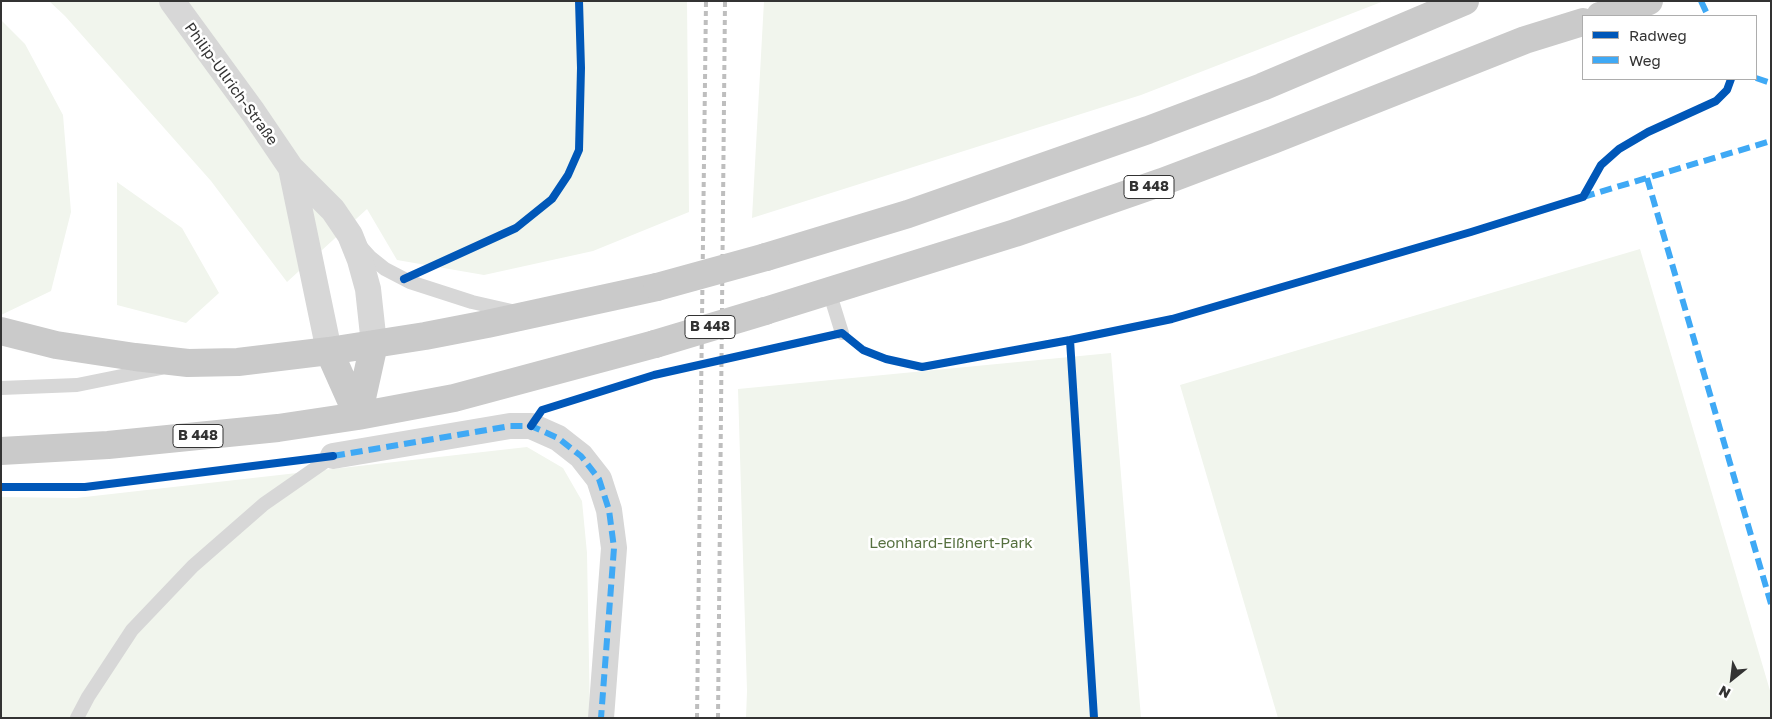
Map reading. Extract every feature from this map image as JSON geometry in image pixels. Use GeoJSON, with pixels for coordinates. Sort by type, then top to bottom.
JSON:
{"type":"FeatureCollection","features":[{"type":"Feature","properties":{"kind":"main road"},"geometry":{"type":"LineString","coordinates":[[1,331],[99,352],[188,363],[238,362],[329,351],[487,324],[657,287],[766,257],[908,214],[1148,130],[1262,87],[1465,1]]}},
{"type":"Feature","properties":{"kind":"main road"},"geometry":{"type":"LineString","coordinates":[[1603,15],[1649,1]]}},
{"type":"Feature","properties":{"kind":"main road","name":"B 448"},"geometry":{"type":"LineString","coordinates":[[1,451],[108,445],[278,428],[358,416],[454,398],[655,344],[1015,233],[1162,182],[1525,40],[1582,22]]}},
{"type":"Feature","properties":{"kind":"main road"},"geometry":{"type":"LineString","coordinates":[[358,416],[374,344]]}},
{"type":"Feature","properties":{"kind":"main road"},"geometry":{"type":"LineString","coordinates":[[329,351],[358,416]]}},
{"type":"Feature","properties":{"kind":"street","name":"Philip-Ullrich-Straße"},"geometry":{"type":"LineString","coordinates":[[172,1],[253,112],[291,168],[333,210],[350,234],[368,289],[374,344]]}},
{"type":"Feature","properties":{"kind":"street","name":"Philip-Ullrich-Straße"},"geometry":{"type":"LineString","coordinates":[[291,168],[329,351]]}},
{"type":"Feature","properties":{"kind":"street"},"geometry":{"type":"LineString","coordinates":[[333,456],[510,426],[531,426],[558,438],[581,456],[599,479],[609,510],[614,548],[601,718]]}},
{"type":"Feature","properties":{"kind":"lane"},"geometry":{"type":"LineString","coordinates":[[350,234],[370,258],[385,269],[410,282],[472,302],[532,315]]}},
{"type":"Feature","properties":{"kind":"lane"},"geometry":{"type":"LineString","coordinates":[[829,291],[842,333]]}},
{"type":"Feature","properties":{"kind":"lane"},"geometry":{"type":"LineString","coordinates":[[1,388],[77,385],[188,363]]}},
{"type":"Feature","properties":{"kind":"lane"},"geometry":{"type":"LineString","coordinates":[[77,718],[88,697],[132,630],[193,566],[264,504],[333,456]]}},
{"type":"Feature","properties":{"kind":"green space"},"geometry":{"type":"Polygon","coordinates":[[[49,1],[687,1],[689,212],[593,251],[484,275],[397,260],[367,209],[287,282],[211,181],[65,16],[49,1]]]}},
{"type":"Feature","properties":{"kind":"green space"},"geometry":{"type":"Polygon","coordinates":[[[764,1],[1384,1],[1141,95],[752,218],[764,1]]]}},
{"type":"Feature","properties":{"kind":"green space"},"geometry":{"type":"Polygon","coordinates":[[[1,20],[25,44],[63,115],[71,212],[51,291],[1,315],[1,20]]]}},
{"type":"Feature","properties":{"kind":"green space"},"geometry":{"type":"Polygon","coordinates":[[[117,182],[182,228],[219,293],[186,323],[117,305],[117,182]]]}},
{"type":"Feature","properties":{"kind":"green space"},"geometry":{"type":"Polygon","coordinates":[[[1640,249],[1771,694],[1771,718],[1278,718],[1180,385],[1640,249]]]}},
{"type":"Feature","properties":{"kind":"green space","name":"Leonhard-Eißnert-Park"},"geometry":{"type":"Polygon","coordinates":[[[1111,353],[1141,718],[746,718],[747,691],[738,389],[1111,353]]]}},
{"type":"Feature","properties":{"kind":"green space"},"geometry":{"type":"Polygon","coordinates":[[[527,447],[563,468],[582,501],[587,553],[590,718],[1,718],[1,497],[76,498],[527,447]]]}},
{"type":"Feature","properties":{"kind":"railway"},"geometry":{"type":"LineString","coordinates":[[697,718],[706,1]]}},
{"type":"Feature","properties":{"kind":"railway"},"geometry":{"type":"LineString","coordinates":[[718,718],[725,1]]}},
{"type":"Feature","properties":{"kind":"marked path"},"geometry":{"type":"LineString","coordinates":[[1701,1],[1708,15]]}},
{"type":"Feature","properties":{"kind":"marked path"},"geometry":{"type":"LineString","coordinates":[[1757,78],[1771,83]]}},
{"type":"Feature","properties":{"kind":"marked path"},"geometry":{"type":"LineString","coordinates":[[1583,197],[1771,141]]}},
{"type":"Feature","properties":{"kind":"marked path"},"geometry":{"type":"LineString","coordinates":[[1647,178],[1771,604]]}},
{"type":"Feature","properties":{"kind":"marked path"},"geometry":{"type":"LineString","coordinates":[[333,456],[510,426],[531,426],[558,438],[581,456],[599,479],[609,510],[614,548],[601,718]]}},
{"type":"Feature","properties":{"kind":"cycle path"},"geometry":{"type":"LineString","coordinates":[[404,279],[516,228],[552,199],[568,175],[579,150],[581,68],[579,1]]}},
{"type":"Feature","properties":{"kind":"cycle path"},"geometry":{"type":"LineString","coordinates":[[531,426],[542,410],[654,375],[842,333],[863,350],[886,359],[922,367],[1172,319],[1471,232],[1583,197],[1601,165],[1619,149],[1648,132],[1716,101],[1727,90],[1731,80]]}},
{"type":"Feature","properties":{"kind":"cycle path"},"geometry":{"type":"LineString","coordinates":[[1070,340],[1094,718]]}},
{"type":"Feature","properties":{"kind":"cycle path"},"geometry":{"type":"LineString","coordinates":[[1,487],[85,487],[333,456]]}}]}
